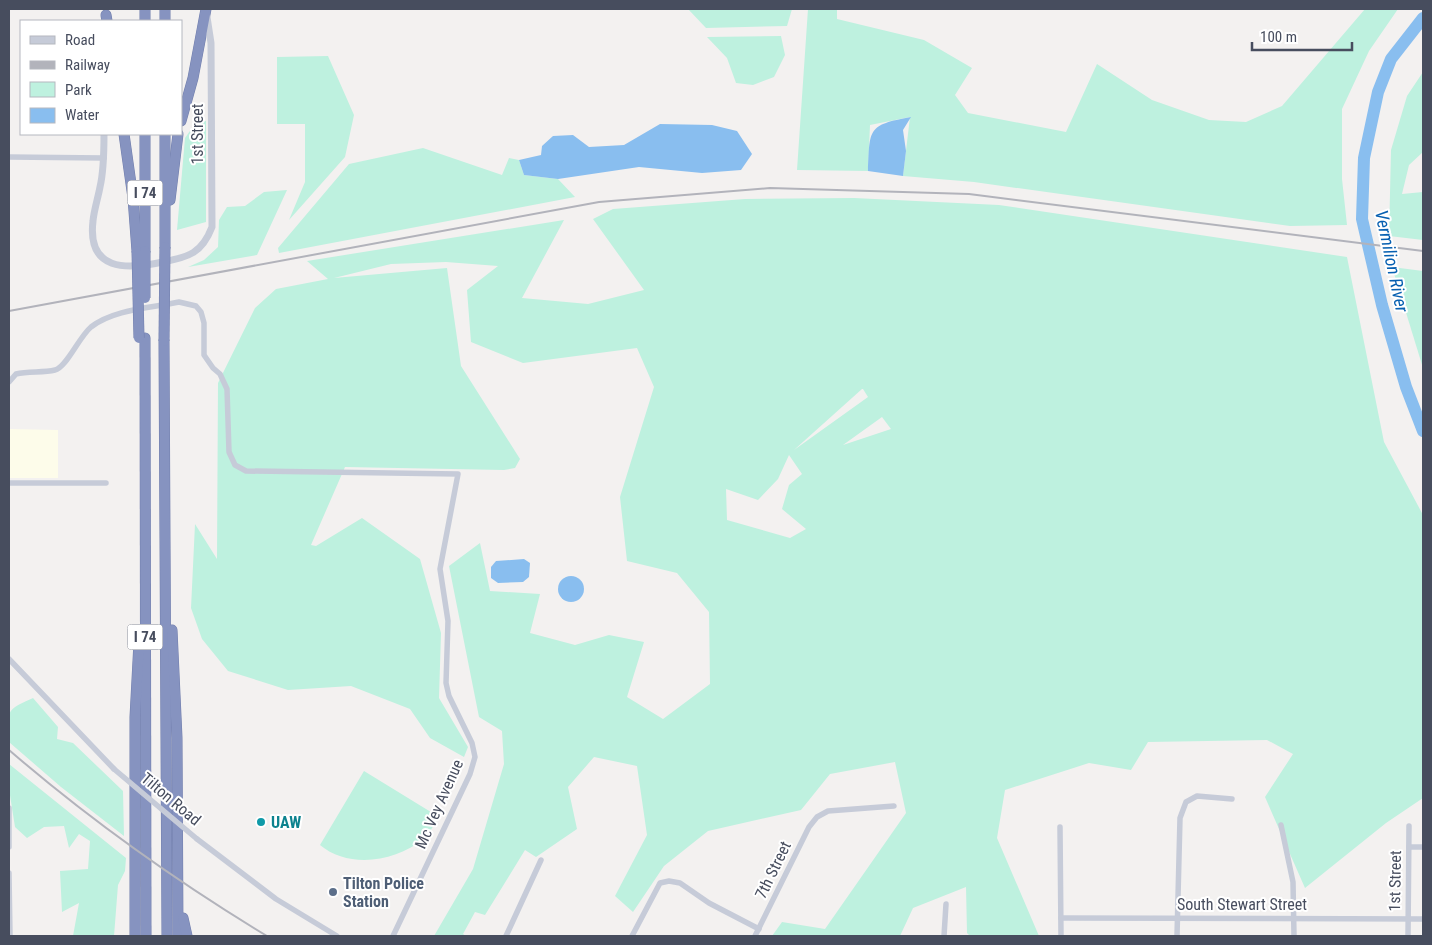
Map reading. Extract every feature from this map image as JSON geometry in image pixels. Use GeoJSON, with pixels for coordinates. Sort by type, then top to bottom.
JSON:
{"type":"FeatureCollection","features":[{"type":"Feature","properties":{"kind":"highway"},"geometry":{"type":"LineString","coordinates":[[182,117],[193,78],[206,9]]}},
{"type":"Feature","properties":{"kind":"highway"},"geometry":{"type":"LineString","coordinates":[[124,135],[141,251]]}},
{"type":"Feature","properties":{"kind":"highway","name":"I 74"},"geometry":{"type":"LineString","coordinates":[[145,135],[141,251],[144,434],[146,936]]}},
{"type":"Feature","properties":{"kind":"highway","name":"I 74"},"geometry":{"type":"LineString","coordinates":[[165,135],[166,936]]}},
{"type":"Feature","properties":{"kind":"highway"},"geometry":{"type":"LineString","coordinates":[[165,233],[178,135]]}},
{"type":"Feature","properties":{"kind":"highway"},"geometry":{"type":"LineString","coordinates":[[165,484],[176,738],[178,936]]}},
{"type":"Feature","properties":{"kind":"highway"},"geometry":{"type":"LineString","coordinates":[[135,936],[135,717],[145,578]]}},
{"type":"Feature","properties":{"kind":"highway"},"geometry":{"type":"LineString","coordinates":[[127,936],[135,885]]}},
{"type":"Feature","properties":{"kind":"highway"},"geometry":{"type":"LineString","coordinates":[[179,897],[187,936]]}},
{"type":"Feature","properties":{"kind":"street","name":"1st Street"},"geometry":{"type":"LineString","coordinates":[[104,158],[101,186],[93,220],[92,239],[96,252],[107,262],[121,267],[148,265],[194,254],[206,243],[212,227],[211,43],[206,9]]}},
{"type":"Feature","properties":{"kind":"street"},"geometry":{"type":"LineString","coordinates":[[9,158],[104,158],[104,135]]}},
{"type":"Feature","properties":{"kind":"street","name":"Mc Vey Avenue"},"geometry":{"type":"LineString","coordinates":[[10,380],[24,372],[61,368],[87,331],[112,317],[179,302],[196,306],[201,312],[204,323],[204,355],[225,381],[229,452],[235,464],[246,471],[458,474],[440,568],[448,621],[446,683],[449,696],[472,743],[475,757],[470,774],[393,936]]}},
{"type":"Feature","properties":{"kind":"street"},"geometry":{"type":"LineString","coordinates":[[9,483],[106,483]]}},
{"type":"Feature","properties":{"kind":"street","name":"Tilton Road"},"geometry":{"type":"LineString","coordinates":[[9,658],[114,769],[197,839],[276,899],[336,936]]}},
{"type":"Feature","properties":{"kind":"street"},"geometry":{"type":"LineString","coordinates":[[1177,936],[1180,818],[1186,802],[1197,796],[1232,799]]}},
{"type":"Feature","properties":{"kind":"street","name":"7th Street"},"geometry":{"type":"LineString","coordinates":[[755,936],[809,827],[816,817],[828,811],[894,806]]}},
{"type":"Feature","properties":{"kind":"street"},"geometry":{"type":"LineString","coordinates":[[9,808],[9,847]]}},
{"type":"Feature","properties":{"kind":"street"},"geometry":{"type":"LineString","coordinates":[[1281,825],[1292,882],[1294,936]]}},
{"type":"Feature","properties":{"kind":"street","name":"1st Street"},"geometry":{"type":"LineString","coordinates":[[1408,936],[1409,826]]}},
{"type":"Feature","properties":{"kind":"street"},"geometry":{"type":"LineString","coordinates":[[1060,827],[1061,936]]}},
{"type":"Feature","properties":{"kind":"street"},"geometry":{"type":"LineString","coordinates":[[1409,846],[1423,847]]}},
{"type":"Feature","properties":{"kind":"street"},"geometry":{"type":"LineString","coordinates":[[506,936],[541,860]]}},
{"type":"Feature","properties":{"kind":"street"},"geometry":{"type":"LineString","coordinates":[[9,873],[10,936]]}},
{"type":"Feature","properties":{"kind":"street"},"geometry":{"type":"LineString","coordinates":[[632,936],[660,883],[669,881],[680,883],[709,903],[759,929]]}},
{"type":"Feature","properties":{"kind":"street"},"geometry":{"type":"LineString","coordinates":[[944,936],[946,904]]}},
{"type":"Feature","properties":{"kind":"street","name":"South Stewart Street"},"geometry":{"type":"LineString","coordinates":[[1061,918],[1294,917],[1423,919]]}},
{"type":"Feature","properties":{"kind":"shaded area"},"geometry":{"type":"Polygon","coordinates":[[[10,429],[58,430],[58,478],[10,478],[10,429]]]}},
{"type":"Feature","properties":{"kind":"green space"},"geometry":{"type":"Polygon","coordinates":[[[688,9],[792,9],[787,26],[706,28],[688,9]]]}},
{"type":"Feature","properties":{"kind":"green space"},"geometry":{"type":"Polygon","coordinates":[[[808,9],[837,9],[837,19],[924,40],[972,68],[955,95],[968,113],[1066,132],[1097,64],[1152,100],[1209,120],[1246,122],[1282,106],[1365,9],[1398,9],[1369,51],[1342,109],[1342,179],[1347,225],[1290,226],[974,182],[903,176],[910,117],[870,125],[868,171],[797,170],[808,9]]]}},
{"type":"Feature","properties":{"kind":"green space"},"geometry":{"type":"Polygon","coordinates":[[[781,36],[785,55],[774,77],[753,85],[736,83],[727,58],[707,37],[781,36]]]}},
{"type":"Feature","properties":{"kind":"green space"},"geometry":{"type":"Polygon","coordinates":[[[328,56],[354,115],[345,157],[289,220],[305,182],[305,124],[277,124],[277,57],[328,56]]]}},
{"type":"Feature","properties":{"kind":"green space"},"geometry":{"type":"Polygon","coordinates":[[[1423,72],[1423,152],[1409,165],[1402,194],[1423,192],[1423,240],[1389,236],[1391,150],[1407,96],[1423,72]]]}},
{"type":"Feature","properties":{"kind":"green space"},"geometry":{"type":"Polygon","coordinates":[[[197,121],[206,121],[206,222],[177,230],[185,138],[197,121]]]}},
{"type":"Feature","properties":{"kind":"green space"},"geometry":{"type":"Polygon","coordinates":[[[423,148],[502,175],[509,158],[519,160],[524,175],[558,179],[575,197],[279,253],[278,248],[349,164],[423,148]]]}},
{"type":"Feature","properties":{"kind":"green space"},"geometry":{"type":"Polygon","coordinates":[[[287,190],[257,255],[188,267],[204,260],[218,247],[219,220],[227,207],[245,206],[264,192],[287,190]]]}},
{"type":"Feature","properties":{"kind":"green space"},"geometry":{"type":"Polygon","coordinates":[[[854,198],[999,205],[1347,257],[1384,442],[1423,515],[1423,798],[1386,823],[1305,888],[1265,797],[1293,754],[1267,740],[1148,742],[1131,770],[1089,763],[1005,790],[997,838],[1039,936],[970,936],[967,933],[966,887],[913,908],[900,936],[772,936],[782,922],[825,929],[906,813],[895,762],[830,774],[801,810],[708,831],[664,866],[633,912],[615,896],[647,835],[637,766],[594,757],[568,787],[577,829],[536,857],[525,850],[485,915],[475,912],[463,934],[466,936],[434,936],[473,869],[504,764],[502,731],[479,717],[449,566],[480,543],[490,591],[540,594],[530,633],[575,645],[609,635],[644,642],[627,697],[663,719],[710,684],[709,612],[677,573],[627,561],[620,497],[654,387],[637,348],[523,363],[471,342],[467,290],[498,266],[446,262],[391,264],[334,278],[447,268],[461,366],[520,459],[515,468],[504,470],[345,467],[311,545],[316,546],[362,518],[420,559],[441,633],[439,698],[468,747],[464,757],[430,738],[410,709],[351,686],[288,690],[228,671],[202,639],[191,608],[195,524],[217,559],[218,383],[255,308],[276,289],[328,279],[307,261],[564,220],[522,298],[588,304],[644,290],[593,219],[613,209],[745,199],[854,198]],[[862,389],[794,450],[868,397],[862,389]],[[882,417],[843,445],[891,429],[882,417]],[[789,455],[778,479],[758,500],[726,489],[727,520],[790,538],[806,529],[782,509],[789,485],[802,474],[789,455]]]}},
{"type":"Feature","properties":{"kind":"green space"},"geometry":{"type":"Polygon","coordinates":[[[1392,267],[1423,271],[1423,368],[1392,267]]]}},
{"type":"Feature","properties":{"kind":"green space"},"geometry":{"type":"Polygon","coordinates":[[[33,698],[58,727],[57,739],[73,743],[123,791],[124,836],[61,787],[9,742],[9,718],[12,709],[33,698]]]}},
{"type":"Feature","properties":{"kind":"green space"},"geometry":{"type":"Polygon","coordinates":[[[9,764],[126,858],[125,871],[118,885],[114,936],[73,936],[79,903],[62,912],[60,871],[88,869],[90,841],[79,834],[69,848],[64,826],[44,827],[27,838],[15,827],[9,789],[9,764]]]}},
{"type":"Feature","properties":{"kind":"green space"},"geometry":{"type":"Polygon","coordinates":[[[364,771],[439,817],[423,839],[399,853],[372,860],[344,857],[331,853],[320,845],[364,771]]]}},
{"type":"Feature","properties":{"kind":"water"},"geometry":{"type":"Polygon","coordinates":[[[911,117],[903,130],[906,151],[903,176],[868,171],[869,146],[874,131],[886,123],[911,117]]]}},
{"type":"Feature","properties":{"kind":"water"},"geometry":{"type":"Polygon","coordinates":[[[660,124],[712,125],[737,131],[752,154],[741,170],[702,173],[639,167],[558,179],[524,175],[519,160],[541,155],[542,146],[553,136],[573,135],[589,147],[624,145],[660,124]]]}},
{"type":"Feature","properties":{"kind":"water"},"geometry":{"type":"Polygon","coordinates":[[[524,559],[530,563],[529,577],[523,582],[498,583],[491,578],[491,567],[496,561],[524,559]]]}},
{"type":"Feature","properties":{"kind":"water"},"geometry":{"type":"Polygon","coordinates":[[[571,576],[580,580],[584,589],[580,598],[571,602],[562,598],[558,589],[562,580],[571,576]]]}},
{"type":"Feature","properties":{"kind":"waterway","name":"Vermilion River"},"geometry":{"type":"LineString","coordinates":[[1423,18],[1391,59],[1378,92],[1364,158],[1362,219],[1382,305],[1406,387],[1423,431]]}},
{"type":"Feature","properties":{"kind":"railway"},"geometry":{"type":"LineString","coordinates":[[9,311],[599,202],[770,188],[969,194],[1423,251]]}},
{"type":"Feature","properties":{"kind":"railway"},"geometry":{"type":"LineString","coordinates":[[9,750],[102,825],[166,871],[267,936]]}},
{"type":"Feature","properties":{"kind":"place","name":"UAW"},"geometry":{"type":"Point","coordinates":[261,822]}},
{"type":"Feature","properties":{"kind":"place","name":"Tilton Police Station"},"geometry":{"type":"Point","coordinates":[333,892]}}]}
